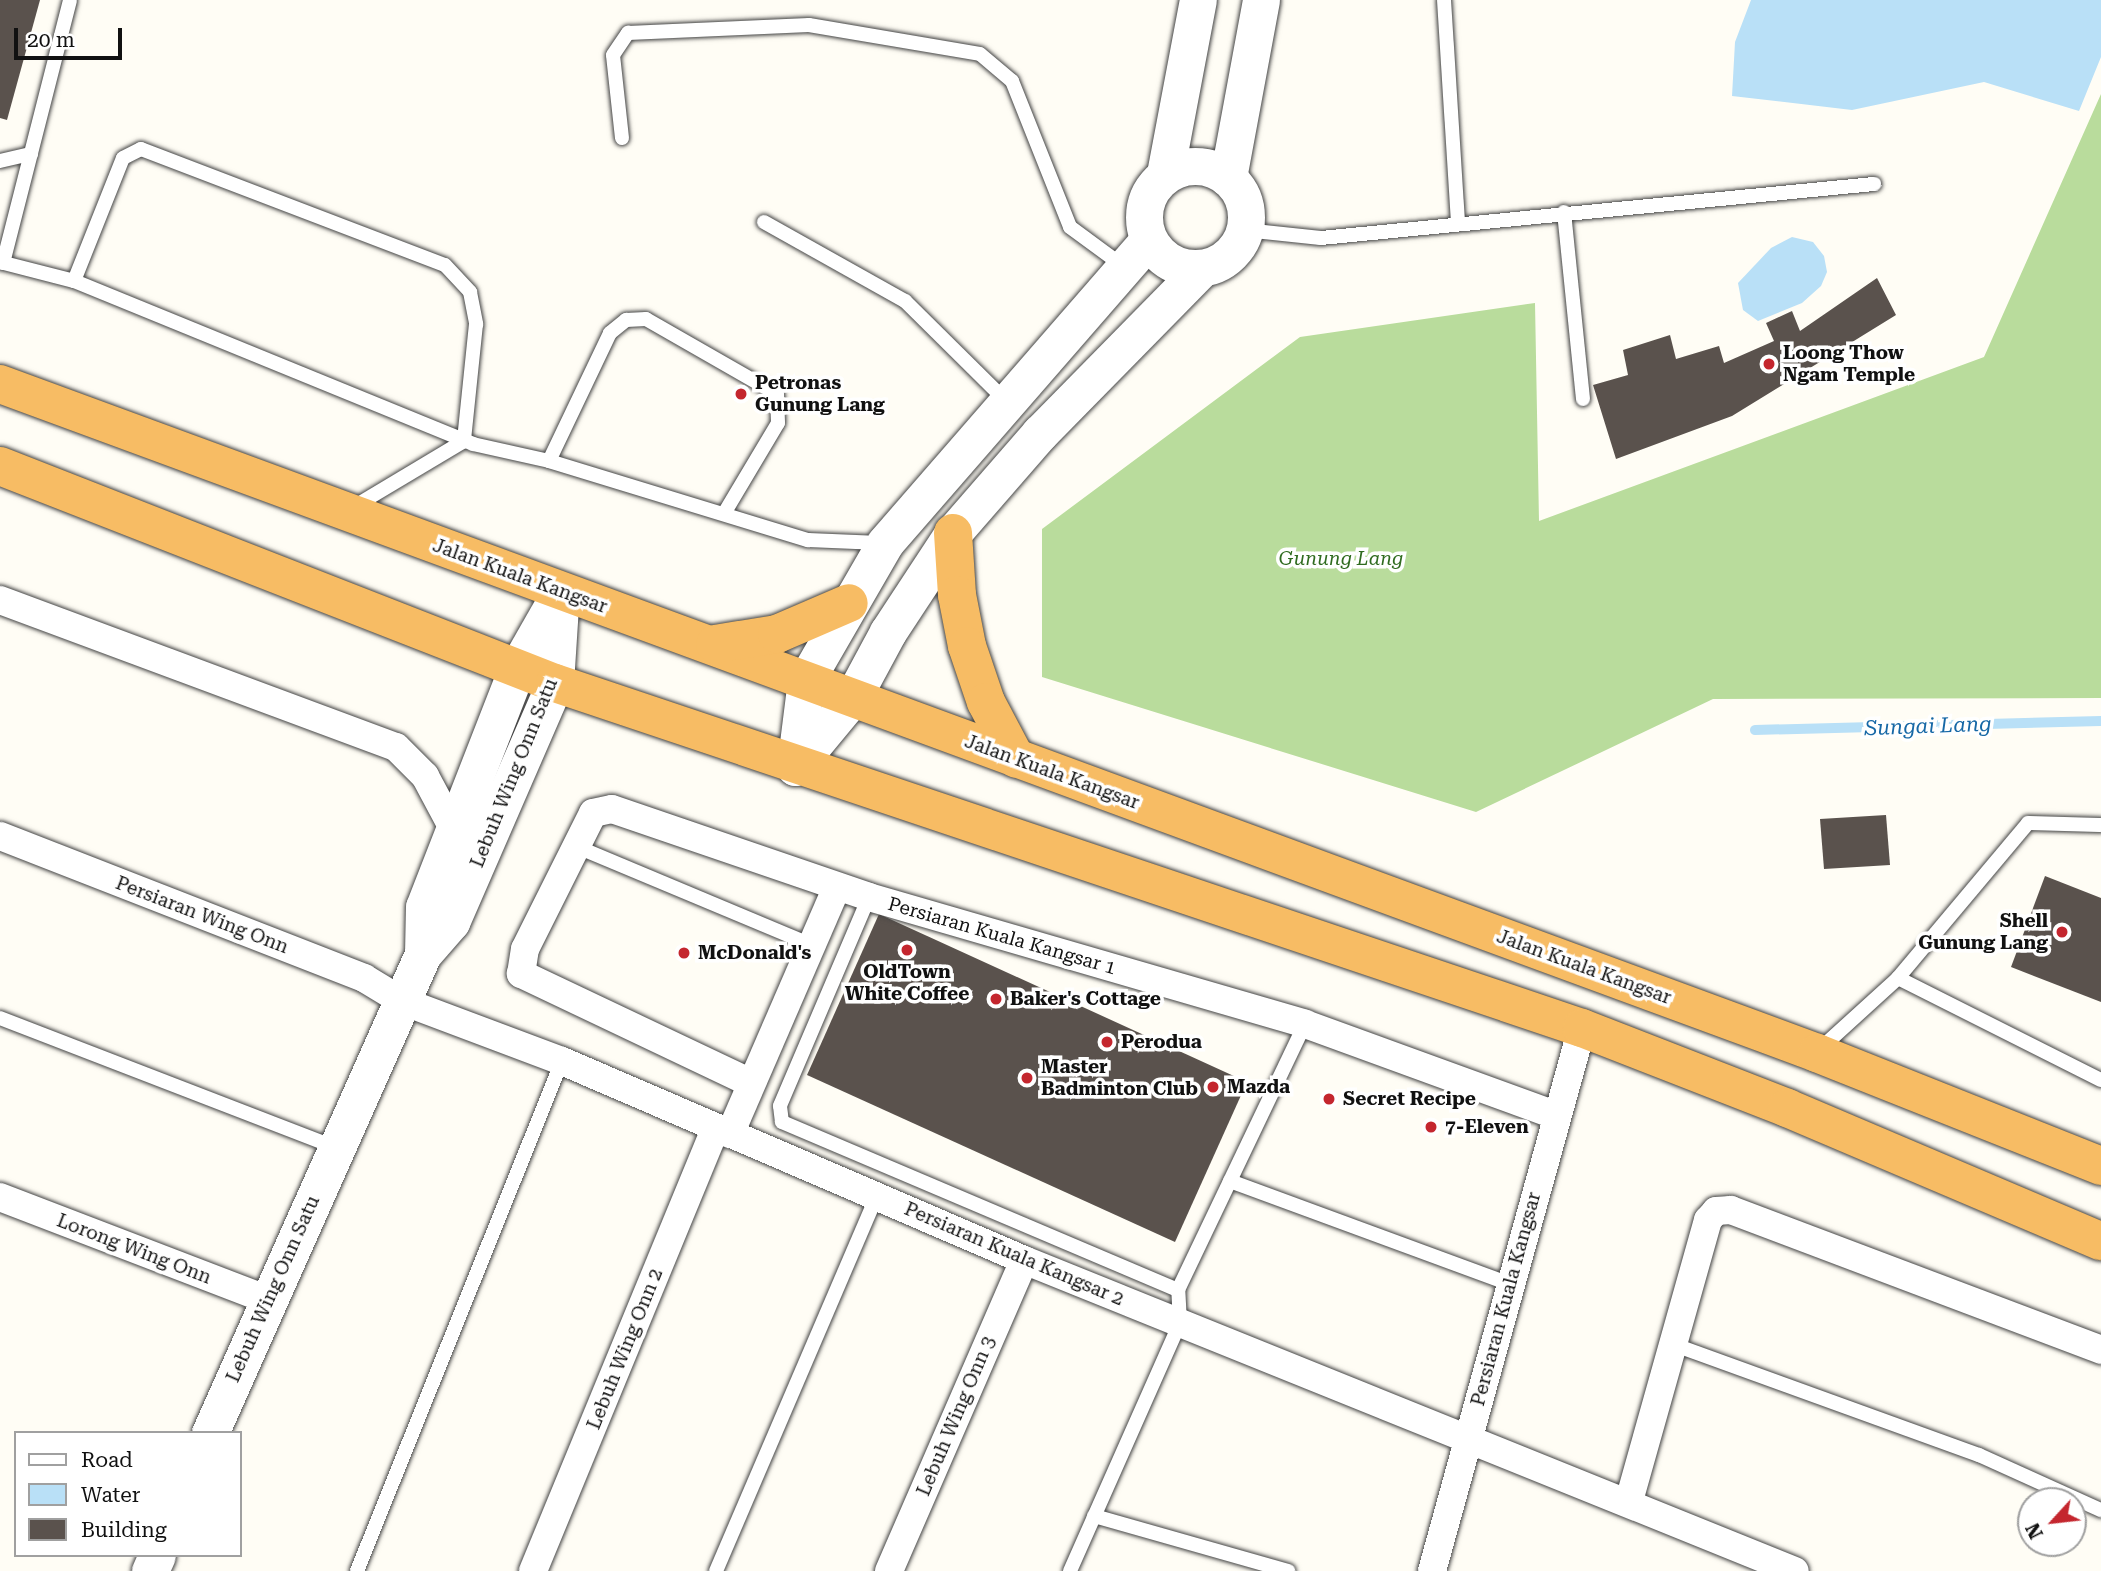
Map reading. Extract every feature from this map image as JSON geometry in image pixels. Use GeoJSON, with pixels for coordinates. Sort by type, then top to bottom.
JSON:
{"type":"FeatureCollection","features":[{"type":"Feature","properties":{"kind":"highway","name":"Jalan Kuala Kangsar"},"geometry":{"type":"LineString","coordinates":[[0,384],[1817,1053],[2101,1166]]}},
{"type":"Feature","properties":{"kind":"highway"},"geometry":{"type":"LineString","coordinates":[[0,466],[555,683],[795,767],[1582,1028],[1787,1108],[2101,1241]]}},
{"type":"Feature","properties":{"kind":"highway"},"geometry":{"type":"LineString","coordinates":[[953,533],[957,595],[968,646],[986,702],[1016,759]]}},
{"type":"Feature","properties":{"kind":"highway"},"geometry":{"type":"LineString","coordinates":[[709,644],[778,634],[849,603]]}},
{"type":"Feature","properties":{"kind":"street"},"geometry":{"type":"LineString","coordinates":[[1198,0],[1165,174],[1145,204],[1148,240],[1170,263],[1201,269]]}},
{"type":"Feature","properties":{"kind":"street"},"geometry":{"type":"LineString","coordinates":[[1228,178],[1261,0]]}},
{"type":"Feature","properties":{"kind":"street"},"geometry":{"type":"LineString","coordinates":[[795,767],[853,697],[888,632],[953,533],[1040,433],[1201,269],[1228,257],[1245,230],[1244,202],[1228,178],[1198,166],[1165,174]]}},
{"type":"Feature","properties":{"kind":"street"},"geometry":{"type":"LineString","coordinates":[[795,767],[806,680],[885,543],[1148,240]]}},
{"type":"Feature","properties":{"kind":"street","name":"Lebuh Wing Onn Satu"},"geometry":{"type":"LineString","coordinates":[[423,954],[424,907],[517,668],[561,591]]}},
{"type":"Feature","properties":{"kind":"street","name":"Lebuh Wing Onn Satu"},"geometry":{"type":"LineString","coordinates":[[211,1431],[423,954],[451,922],[555,683],[561,591]]}},
{"type":"Feature","properties":{"kind":"street"},"geometry":{"type":"LineString","coordinates":[[0,600],[396,747],[425,776],[454,830]]}},
{"type":"Feature","properties":{"kind":"street","name":"Persiaran Kuala Kangsar 1"},"geometry":{"type":"LineString","coordinates":[[751,1083],[526,979],[520,970],[525,949],[593,813],[612,808],[869,897],[1305,1024],[1555,1115]]}},
{"type":"Feature","properties":{"kind":"street","name":"Persiaran Wing Onn"},"geometry":{"type":"LineString","coordinates":[[0,836],[364,978],[402,1001]]}},
{"type":"Feature","properties":{"kind":"street","name":"Lebuh Wing Onn 2"},"geometry":{"type":"LineString","coordinates":[[533,1571],[723,1131],[751,1083],[837,887]]}},
{"type":"Feature","properties":{"kind":"street","name":"Persiaran Kuala Kangsar 2"},"geometry":{"type":"LineString","coordinates":[[402,1001],[562,1061],[1024,1260],[1629,1501],[1784,1569]]}},
{"type":"Feature","properties":{"kind":"street","name":"Persiaran Kuala Kangsar"},"geometry":{"type":"LineString","coordinates":[[1432,1571],[1555,1115],[1582,1028]]}},
{"type":"Feature","properties":{"kind":"street","name":"Lorong Wing Onn"},"geometry":{"type":"LineString","coordinates":[[0,1197],[268,1300]]}},
{"type":"Feature","properties":{"kind":"street"},"geometry":{"type":"LineString","coordinates":[[1629,1501],[1708,1220],[1723,1210],[2101,1350]]}},
{"type":"Feature","properties":{"kind":"street","name":"Lebuh Wing Onn 3"},"geometry":{"type":"LineString","coordinates":[[889,1571],[1024,1260]]}},
{"type":"Feature","properties":{"kind":"lane"},"geometry":{"type":"LineString","coordinates":[[70,0],[1,262],[74,281],[464,441],[549,461],[725,512],[808,540],[885,543]]}},
{"type":"Feature","properties":{"kind":"lane"},"geometry":{"type":"LineString","coordinates":[[1444,0],[1458,222]]}},
{"type":"Feature","properties":{"kind":"lane"},"geometry":{"type":"LineString","coordinates":[[622,138],[613,55],[628,33],[809,25],[980,54],[1013,81],[1070,227],[1124,267]]}},
{"type":"Feature","properties":{"kind":"lane"},"geometry":{"type":"LineString","coordinates":[[74,281],[123,158],[141,149],[445,265],[470,292],[476,324],[464,441]]}},
{"type":"Feature","properties":{"kind":"lane"},"geometry":{"type":"LineString","coordinates":[[0,161],[31,154]]}},
{"type":"Feature","properties":{"kind":"lane"},"geometry":{"type":"LineString","coordinates":[[1245,230],[1321,239],[1458,222],[1874,184]]}},
{"type":"Feature","properties":{"kind":"lane"},"geometry":{"type":"LineString","coordinates":[[1564,212],[1583,399]]}},
{"type":"Feature","properties":{"kind":"lane"},"geometry":{"type":"LineString","coordinates":[[764,222],[905,301],[1006,401]]}},
{"type":"Feature","properties":{"kind":"lane"},"geometry":{"type":"LineString","coordinates":[[549,461],[610,333],[626,320],[646,318],[777,394],[778,423],[725,512]]}},
{"type":"Feature","properties":{"kind":"lane"},"geometry":{"type":"LineString","coordinates":[[345,512],[464,441]]}},
{"type":"Feature","properties":{"kind":"lane"},"geometry":{"type":"LineString","coordinates":[[1817,1053],[1898,978],[2028,823],[2101,825]]}},
{"type":"Feature","properties":{"kind":"lane"},"geometry":{"type":"LineString","coordinates":[[576,846],[812,945]]}},
{"type":"Feature","properties":{"kind":"lane"},"geometry":{"type":"LineString","coordinates":[[869,897],[780,1105],[782,1122],[1178,1290]]}},
{"type":"Feature","properties":{"kind":"lane"},"geometry":{"type":"LineString","coordinates":[[1898,978],[2101,1080]]}},
{"type":"Feature","properties":{"kind":"lane"},"geometry":{"type":"LineString","coordinates":[[0,1018],[335,1147]]}},
{"type":"Feature","properties":{"kind":"lane"},"geometry":{"type":"LineString","coordinates":[[1070,1571],[1180,1323],[1178,1290],[1305,1024]]}},
{"type":"Feature","properties":{"kind":"lane"},"geometry":{"type":"LineString","coordinates":[[357,1571],[562,1061]]}},
{"type":"Feature","properties":{"kind":"lane"},"geometry":{"type":"LineString","coordinates":[[1230,1181],[1510,1284]]}},
{"type":"Feature","properties":{"kind":"lane"},"geometry":{"type":"LineString","coordinates":[[716,1571],[876,1197]]}},
{"type":"Feature","properties":{"kind":"lane"},"geometry":{"type":"LineString","coordinates":[[1675,1345],[1979,1455],[2101,1510]]}},
{"type":"Feature","properties":{"kind":"lane"},"geometry":{"type":"LineString","coordinates":[[1094,1516],[1288,1571]]}},
{"type":"Feature","properties":{"kind":"green space","name":"Gunung Lang"},"geometry":{"type":"Polygon","coordinates":[[[2101,94],[2101,698],[1713,699],[1476,812],[1042,677],[1042,529],[1300,337],[1535,303],[1539,521],[1984,357],[2101,94]]]}},
{"type":"Feature","properties":{"kind":"water"},"geometry":{"type":"Polygon","coordinates":[[[1751,0],[2101,0],[2101,57],[2079,111],[1984,82],[1852,110],[1732,96],[1735,42],[1751,0]]]}},
{"type":"Feature","properties":{"kind":"water"},"geometry":{"type":"Polygon","coordinates":[[[1792,237],[1813,242],[1824,256],[1827,272],[1821,286],[1802,303],[1758,321],[1743,310],[1738,283],[1771,248],[1792,237]]]}},
{"type":"Feature","properties":{"kind":"building"},"geometry":{"type":"Polygon","coordinates":[[[0,0],[40,0],[7,120],[0,118],[0,0]]]}},
{"type":"Feature","properties":{"kind":"building"},"geometry":{"type":"Polygon","coordinates":[[[1877,278],[1896,315],[1732,416],[1616,459],[1593,385],[1628,375],[1623,350],[1670,335],[1676,359],[1719,346],[1724,363],[1774,341],[1766,323],[1792,311],[1800,331],[1877,278]]]}},
{"type":"Feature","properties":{"kind":"building"},"geometry":{"type":"Polygon","coordinates":[[[1886,815],[1890,865],[1824,869],[1820,819],[1886,815]]]}},
{"type":"Feature","properties":{"kind":"building","name":"Shell Gunung Lang"},"geometry":{"type":"Polygon","coordinates":[[[2045,876],[2101,898],[2101,1002],[2011,967],[2045,876]]]}},
{"type":"Feature","properties":{"kind":"building","name":"Master Badminton Club"},"geometry":{"type":"Polygon","coordinates":[[[879,914],[1247,1082],[1175,1242],[807,1075],[879,914]]]}},
{"type":"Feature","properties":{"kind":"waterway","name":"Sungai Lang"},"geometry":{"type":"LineString","coordinates":[[1755,730],[2101,721]]}},
{"type":"Feature","properties":{"kind":"place","name":"Loong Thow Ngam Temple"},"geometry":{"type":"Point","coordinates":[1769,364]}},
{"type":"Feature","properties":{"kind":"place","name":"Petronas Gunung Lang"},"geometry":{"type":"Point","coordinates":[741,394]}},
{"type":"Feature","properties":{"kind":"place","name":"Shell Gunung Lang"},"geometry":{"type":"Point","coordinates":[2062,932]}},
{"type":"Feature","properties":{"kind":"place","name":"OldTown White Coffee"},"geometry":{"type":"Point","coordinates":[907,950]}},
{"type":"Feature","properties":{"kind":"place","name":"McDonald's"},"geometry":{"type":"Point","coordinates":[684,953]}},
{"type":"Feature","properties":{"kind":"place","name":"Baker's Cottage"},"geometry":{"type":"Point","coordinates":[996,999]}},
{"type":"Feature","properties":{"kind":"place","name":"Perodua"},"geometry":{"type":"Point","coordinates":[1107,1042]}},
{"type":"Feature","properties":{"kind":"place","name":"Master Badminton Club"},"geometry":{"type":"Point","coordinates":[1027,1078]}},
{"type":"Feature","properties":{"kind":"place","name":"Mazda"},"geometry":{"type":"Point","coordinates":[1213,1087]}},
{"type":"Feature","properties":{"kind":"place","name":"Secret Recipe"},"geometry":{"type":"Point","coordinates":[1329,1099]}},
{"type":"Feature","properties":{"kind":"place","name":"7-Eleven"},"geometry":{"type":"Point","coordinates":[1431,1127]}}]}
